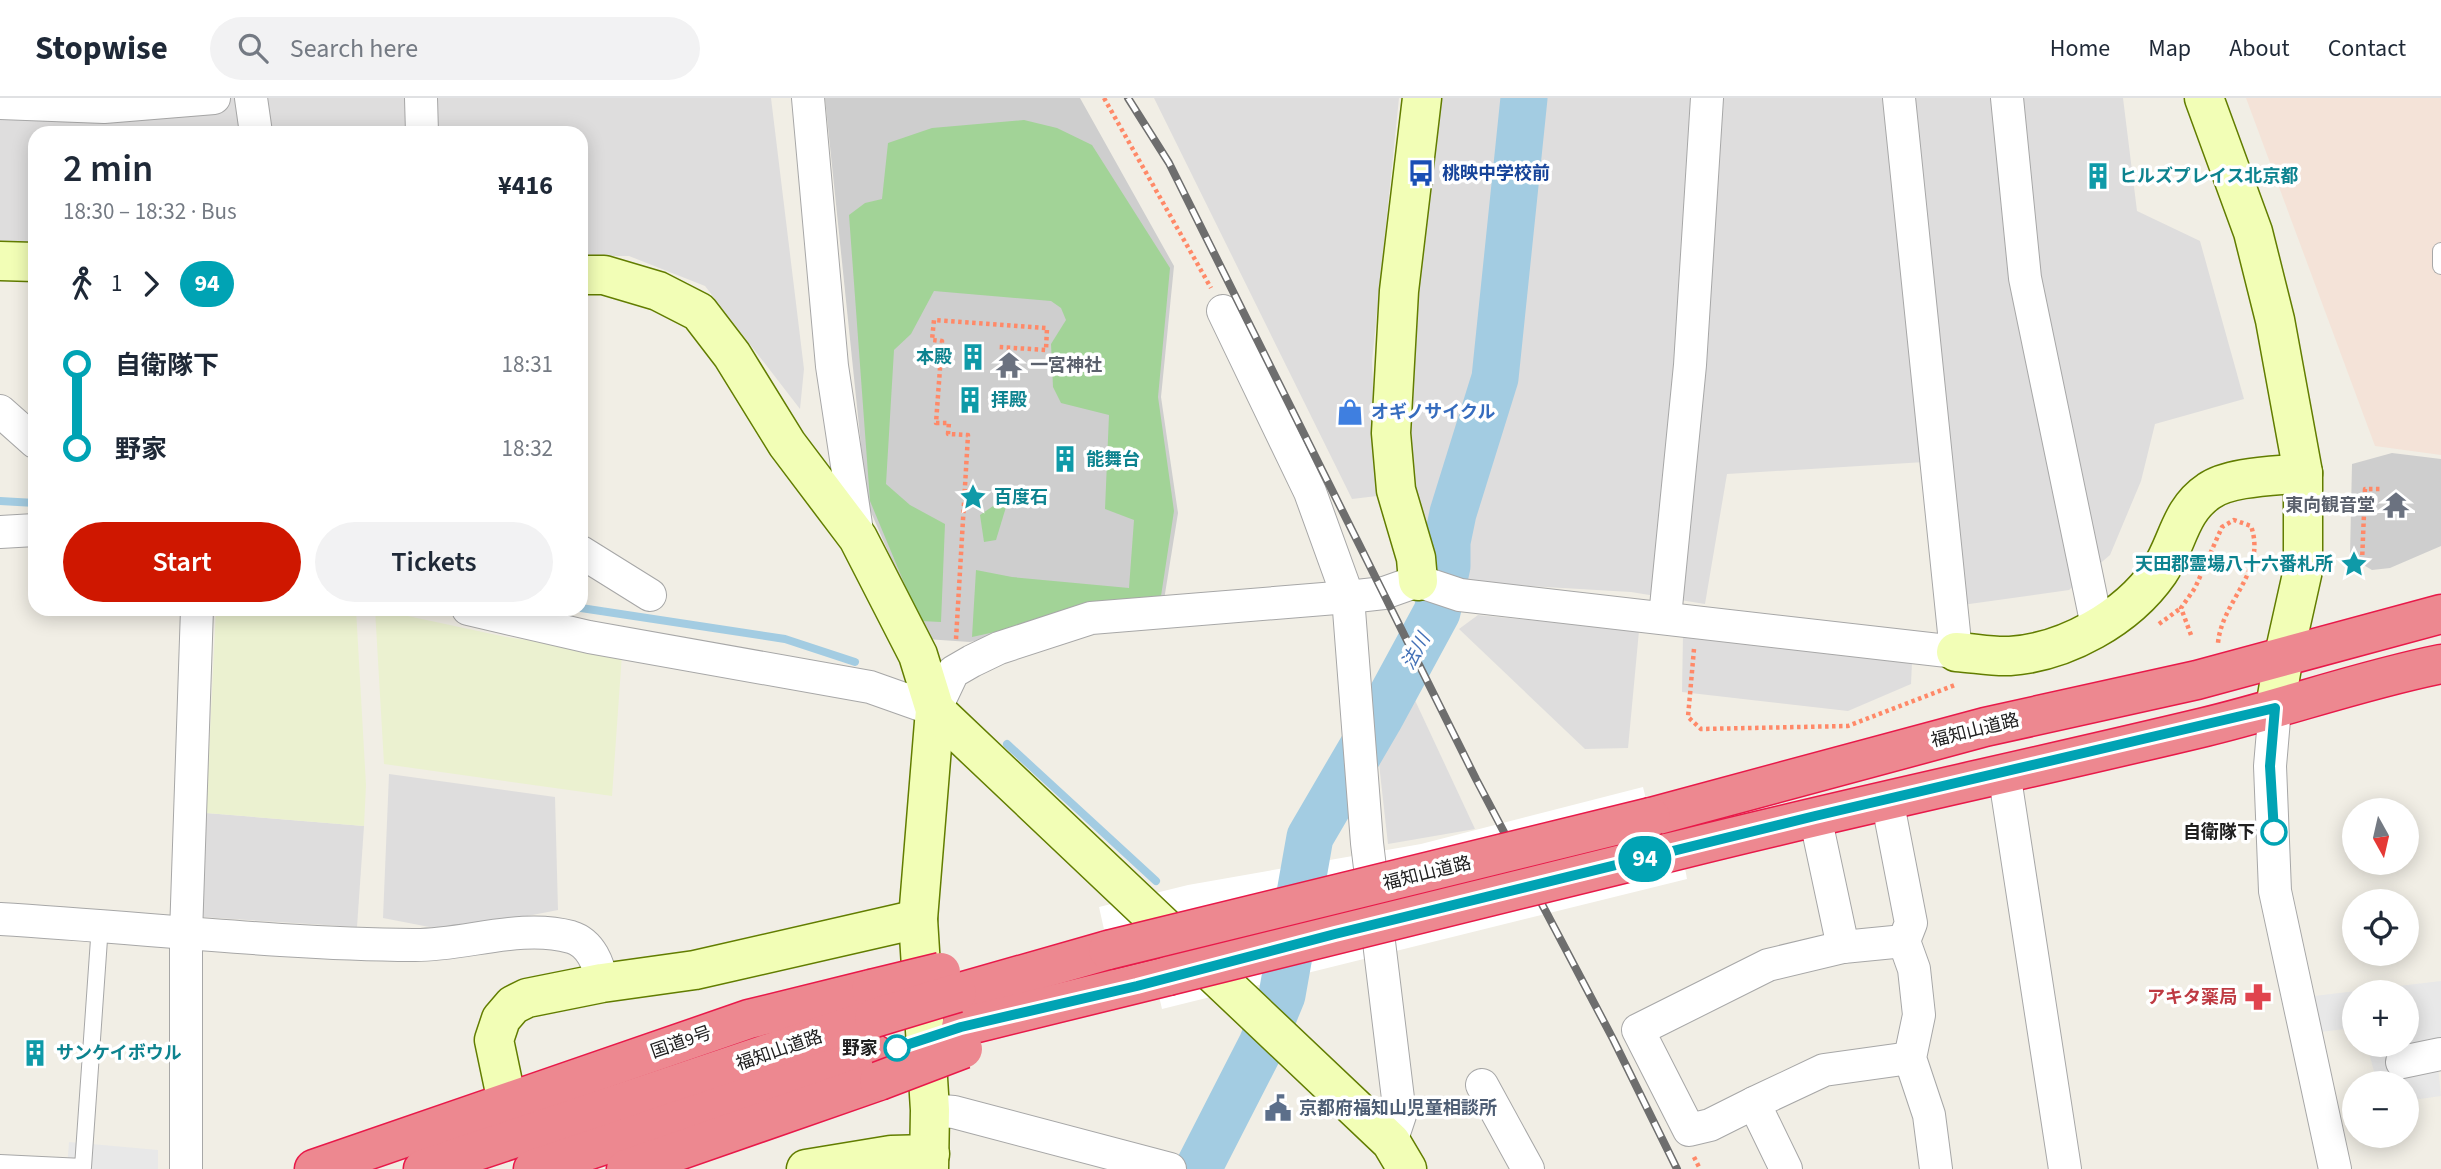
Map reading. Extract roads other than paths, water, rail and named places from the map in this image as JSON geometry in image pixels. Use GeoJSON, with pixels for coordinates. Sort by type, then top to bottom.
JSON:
{"type":"FeatureCollection","features":[{"type":"Feature","properties":{"kind":"highway","name":"福知山道路"},"geometry":{"type":"LineString","coordinates":[[1059,964],[1651,817],[1985,727],[2197,680],[2284,654],[2441,614]]}},
{"type":"Feature","properties":{"kind":"highway"},"geometry":{"type":"LineString","coordinates":[[1815,816],[2275,708],[2377,677],[2441,664]]}},
{"type":"Feature","properties":{"kind":"highway","name":"国道9号"},"geometry":{"type":"LineString","coordinates":[[314,1169],[749,1019],[875,1036],[958,1010],[1153,981],[1815,816]]}},
{"type":"Feature","properties":{"kind":"highway","name":"国道9号"},"geometry":{"type":"LineString","coordinates":[[626,1169],[875,1036],[958,1010],[1059,964]]}},
{"type":"Feature","properties":{"kind":"highway","name":"福知山道路"},"geometry":{"type":"LineString","coordinates":[[423,1169],[875,1036]]}},
{"type":"Feature","properties":{"kind":"highway","name":"福知山道路"},"geometry":{"type":"LineString","coordinates":[[533,1169],[875,1036]]}},
{"type":"Feature","properties":{"kind":"street"},"geometry":{"type":"LineString","coordinates":[[0,103],[104,107],[214,98]]}},
{"type":"Feature","properties":{"kind":"street"},"geometry":{"type":"LineString","coordinates":[[251,98],[255,126]]}},
{"type":"Feature","properties":{"kind":"street"},"geometry":{"type":"LineString","coordinates":[[421,98],[422,126]]}},
{"type":"Feature","properties":{"kind":"street"},"geometry":{"type":"LineString","coordinates":[[808,98],[832,366],[858,538]]}},
{"type":"Feature","properties":{"kind":"street"},"geometry":{"type":"LineString","coordinates":[[1422,98],[1399,291],[1391,433],[1396,490],[1423,582]]}},
{"type":"Feature","properties":{"kind":"street"},"geometry":{"type":"LineString","coordinates":[[1665,617],[1690,365],[1707,98]]}},
{"type":"Feature","properties":{"kind":"street"},"geometry":{"type":"LineString","coordinates":[[1899,98],[1961,666]]}},
{"type":"Feature","properties":{"kind":"street"},"geometry":{"type":"LineString","coordinates":[[2007,98],[2025,278],[2097,626]]}},
{"type":"Feature","properties":{"kind":"street"},"geometry":{"type":"LineString","coordinates":[[2204,98],[2253,232],[2275,320],[2303,473],[2303,570],[2284,654],[2275,708],[2270,766],[2274,891],[2335,1169]]}},
{"type":"Feature","properties":{"kind":"street"},"geometry":{"type":"LineString","coordinates":[[0,261],[28,262]]}},
{"type":"Feature","properties":{"kind":"street"},"geometry":{"type":"LineString","coordinates":[[588,275],[604,275],[658,291],[699,312],[732,355],[787,444],[858,538],[918,655],[935,710]]}},
{"type":"Feature","properties":{"kind":"street"},"geometry":{"type":"LineString","coordinates":[[1223,311],[1311,492],[1348,597],[1360,771],[1400,1115],[1399,1155]]}},
{"type":"Feature","properties":{"kind":"street"},"geometry":{"type":"LineString","coordinates":[[0,411],[28,436]]}},
{"type":"Feature","properties":{"kind":"street"},"geometry":{"type":"LineString","coordinates":[[806,1169],[891,1155],[929,1161],[930,1110],[918,919],[935,710],[941,691],[953,672],[972,660],[999,648],[1091,618],[1348,597],[1384,593],[1423,582],[1460,595],[1696,621],[1961,666],[2054,648],[2097,626],[2132,605],[2160,570],[2189,509],[2210,489],[2250,478],[2303,473]]}},
{"type":"Feature","properties":{"kind":"street"},"geometry":{"type":"LineString","coordinates":[[0,531],[28,530]]}},
{"type":"Feature","properties":{"kind":"street"},"geometry":{"type":"LineString","coordinates":[[588,556],[650,595]]}},
{"type":"Feature","properties":{"kind":"street"},"geometry":{"type":"LineString","coordinates":[[186,1169],[186,934],[197,616]]}},
{"type":"Feature","properties":{"kind":"street"},"geometry":{"type":"LineString","coordinates":[[498,616],[589,637],[870,687],[935,710],[1269,1026],[1399,1155]]}},
{"type":"Feature","properties":{"kind":"street"},"geometry":{"type":"LineString","coordinates":[[2004,772],[2066,1169]]}},
{"type":"Feature","properties":{"kind":"street"},"geometry":{"type":"LineString","coordinates":[[1887,799],[1911,923],[1904,941],[1914,969],[1919,1015],[1910,1058],[1929,1115],[1936,1169]]}},
{"type":"Feature","properties":{"kind":"street"},"geometry":{"type":"LineString","coordinates":[[1815,816],[1843,947]]}},
{"type":"Feature","properties":{"kind":"street"},"geometry":{"type":"LineString","coordinates":[[0,919],[186,934],[416,946],[519,934],[573,937],[589,949],[600,967],[602,982]]}},
{"type":"Feature","properties":{"kind":"street"},"geometry":{"type":"LineString","coordinates":[[507,1102],[494,1040],[500,1018],[513,1005],[527,998],[602,982],[695,970],[918,919]]}},
{"type":"Feature","properties":{"kind":"street"},"geometry":{"type":"LineString","coordinates":[[1904,941],[1843,947],[1768,965],[1638,1030],[1689,1130],[1710,1125],[1824,1070],[1910,1058]]}},
{"type":"Feature","properties":{"kind":"street"},"geometry":{"type":"LineString","coordinates":[[2402,1062],[2441,1054]]}},
{"type":"Feature","properties":{"kind":"street"},"geometry":{"type":"LineString","coordinates":[[1482,1085],[1528,1169]]}},
{"type":"Feature","properties":{"kind":"street"},"geometry":{"type":"LineString","coordinates":[[1754,1103],[1786,1169]]}},
{"type":"Feature","properties":{"kind":"street"},"geometry":{"type":"LineString","coordinates":[[930,1110],[954,1112],[1170,1169]]}},
{"type":"Feature","properties":{"kind":"lane"},"geometry":{"type":"LineString","coordinates":[[2441,251],[2441,265]]}},
{"type":"Feature","properties":{"kind":"lane"},"geometry":{"type":"LineString","coordinates":[[0,1163],[83,1167],[100,925]]}},
{"type":"Feature","properties":{"kind":"waterway","name":"法川"},"geometry":{"type":"LineString","coordinates":[[1198,1169],[1262,1044],[1282,995],[1310,837],[1437,612],[1447,566],[1447,542],[1453,513],[1495,378],[1524,98]]}},
{"type":"Feature","properties":{"kind":"waterway"},"geometry":{"type":"LineString","coordinates":[[0,501],[28,503]]}},
{"type":"Feature","properties":{"kind":"waterway"},"geometry":{"type":"LineString","coordinates":[[588,609],[785,639],[855,662]]}},
{"type":"Feature","properties":{"kind":"waterway"},"geometry":{"type":"LineString","coordinates":[[1007,744],[1156,881]]}},
{"type":"Feature","properties":{"kind":"waterway"},"geometry":{"type":"LineString","coordinates":[[1273,991],[1282,995]]}},
{"type":"Feature","properties":{"kind":"railway"},"geometry":{"type":"LineString","coordinates":[[1128,98],[1169,163],[1476,779],[1613,1039],[1677,1169]]}},
{"type":"Feature","properties":{"kind":"place","name":"桃映中学校前"},"geometry":{"type":"Point","coordinates":[1421,173]}},
{"type":"Feature","properties":{"kind":"place","name":"ヒルズプレイス北京都"},"geometry":{"type":"Point","coordinates":[2098,176]}},
{"type":"Feature","properties":{"kind":"place","name":"本殿"},"geometry":{"type":"Point","coordinates":[973,357]}},
{"type":"Feature","properties":{"kind":"place","name":"一宮神社"},"geometry":{"type":"Point","coordinates":[1009,365]}},
{"type":"Feature","properties":{"kind":"place","name":"拝殿"},"geometry":{"type":"Point","coordinates":[970,400]}},
{"type":"Feature","properties":{"kind":"place","name":"オギノサイクル"},"geometry":{"type":"Point","coordinates":[1350,412]}},
{"type":"Feature","properties":{"kind":"place","name":"能舞台"},"geometry":{"type":"Point","coordinates":[1065,459]}},
{"type":"Feature","properties":{"kind":"place","name":"百度石"},"geometry":{"type":"Point","coordinates":[973,497]}},
{"type":"Feature","properties":{"kind":"place","name":"東向観音堂"},"geometry":{"type":"Point","coordinates":[2396,505]}},
{"type":"Feature","properties":{"kind":"place","name":"天田郡霊場八十六番札所"},"geometry":{"type":"Point","coordinates":[2354,564]}},
{"type":"Feature","properties":{"kind":"place","name":"自衛隊下"},"geometry":{"type":"Point","coordinates":[2274,832]}},
{"type":"Feature","properties":{"kind":"place","name":"アキタ薬局"},"geometry":{"type":"Point","coordinates":[2258,997]}},
{"type":"Feature","properties":{"kind":"place","name":"野家"},"geometry":{"type":"Point","coordinates":[897,1048]}},
{"type":"Feature","properties":{"kind":"place","name":"サンケイボウル"},"geometry":{"type":"Point","coordinates":[35,1053]}},
{"type":"Feature","properties":{"kind":"place","name":"京都府福知山児童相談所"},"geometry":{"type":"Point","coordinates":[1278,1108]}}]}
